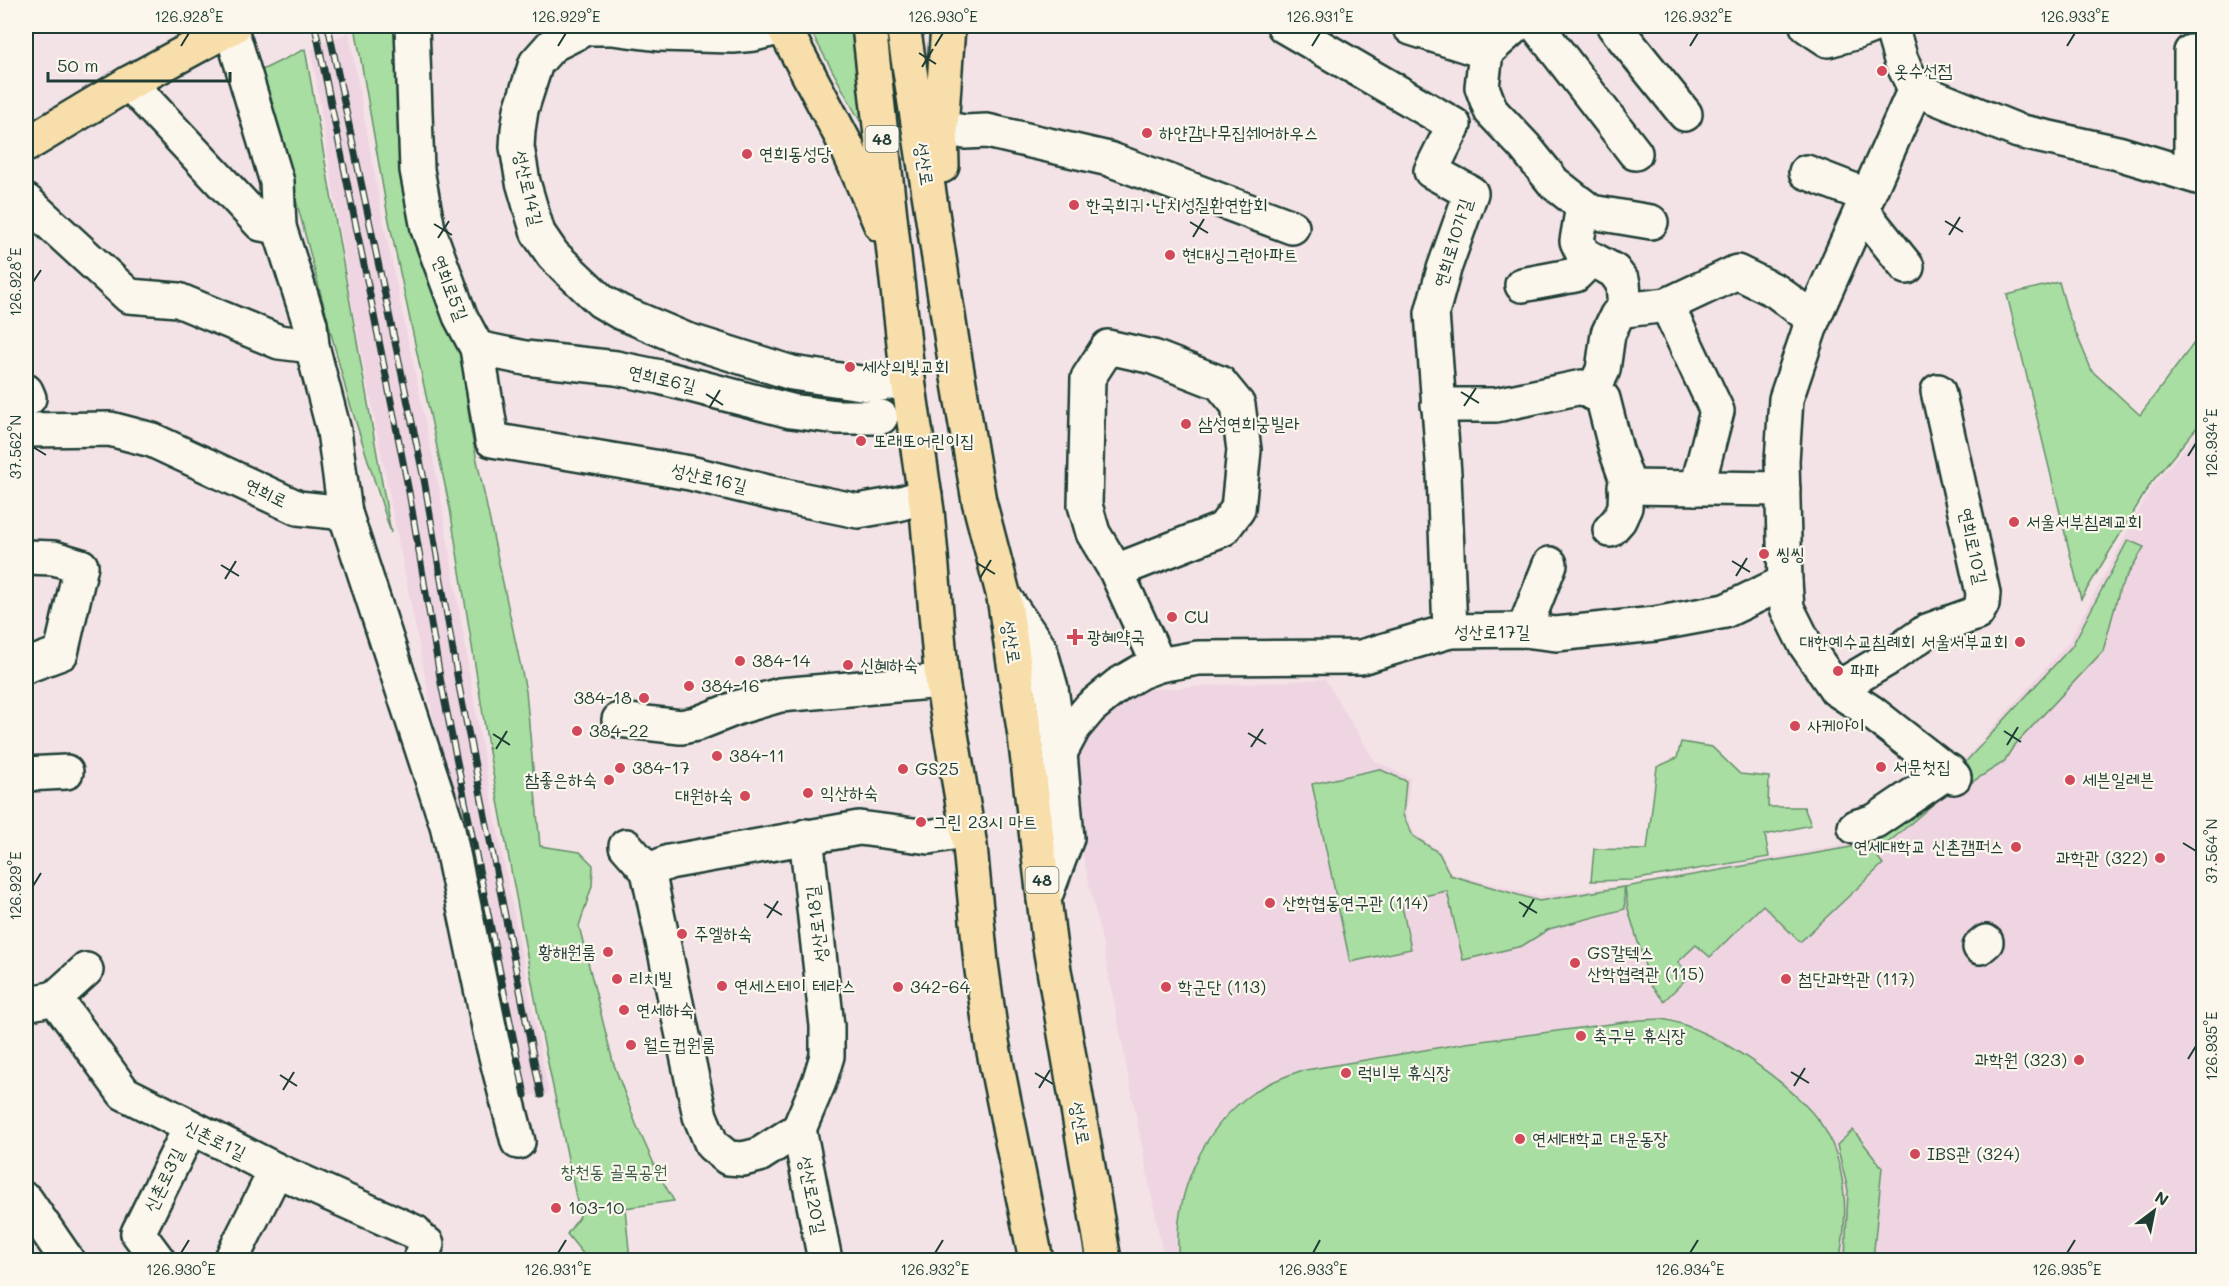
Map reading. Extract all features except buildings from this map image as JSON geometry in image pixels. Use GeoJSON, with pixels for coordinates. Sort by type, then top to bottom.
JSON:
{"type":"FeatureCollection","features":[{"type":"Feature","properties":{"kind":"main road"},"geometry":{"type":"LineString","coordinates":[[783,26],[847,147],[893,252]]}},
{"type":"Feature","properties":{"kind":"main road","name":"48"},"geometry":{"type":"LineString","coordinates":[[869,26],[908,380],[925,496],[942,681],[968,830],[981,963],[992,1042],[1036,1260]]}},
{"type":"Feature","properties":{"kind":"main road","name":"성산로"},"geometry":{"type":"LineString","coordinates":[[903,26],[979,501],[1004,597],[1022,708],[1049,941],[1104,1260]]}},
{"type":"Feature","properties":{"kind":"main road"},"geometry":{"type":"LineString","coordinates":[[934,231],[942,169],[941,128],[948,26]]}},
{"type":"Feature","properties":{"kind":"main road"},"geometry":{"type":"LineString","coordinates":[[26,145],[129,83],[231,29]]}},
{"type":"Feature","properties":{"kind":"street","name":"연희로5길"},"geometry":{"type":"LineString","coordinates":[[412,26],[417,170],[428,229],[460,316],[477,348],[492,440]]}},
{"type":"Feature","properties":{"kind":"street","name":"성산로14길"},"geometry":{"type":"LineString","coordinates":[[783,26],[754,34],[733,36],[659,34],[612,28],[586,28],[552,45],[536,63],[521,110],[518,130],[517,147],[523,182],[538,233],[553,255],[601,301],[620,312],[684,339],[792,373],[875,386],[908,380]]}},
{"type":"Feature","properties":{"kind":"street","name":"연희로10가길"},"geometry":{"type":"LineString","coordinates":[[1284,26],[1454,125],[1431,171],[1471,193],[1444,269],[1432,313],[1444,474],[1450,631]]}},
{"type":"Feature","properties":{"kind":"street"},"geometry":{"type":"LineString","coordinates":[[1409,26],[1486,52]]}},
{"type":"Feature","properties":{"kind":"street"},"geometry":{"type":"LineString","coordinates":[[1515,26],[1486,52],[1482,87],[1491,111],[1554,183],[1591,212],[1652,222]]}},
{"type":"Feature","properties":{"kind":"street"},"geometry":{"type":"LineString","coordinates":[[1537,26],[1635,153]]}},
{"type":"Feature","properties":{"kind":"street"},"geometry":{"type":"LineString","coordinates":[[1614,26],[1685,114]]}},
{"type":"Feature","properties":{"kind":"street"},"geometry":{"type":"LineString","coordinates":[[1807,26],[1828,40],[1872,26]]}},
{"type":"Feature","properties":{"kind":"street"},"geometry":{"type":"LineString","coordinates":[[1891,26],[1902,60],[1915,89],[2018,131],[2118,153],[2197,176],[2191,52],[2204,51]]}},
{"type":"Feature","properties":{"kind":"street"},"geometry":{"type":"LineString","coordinates":[[231,29],[277,182],[279,227],[310,324],[312,346],[334,431],[345,513],[447,825],[492,1041],[518,1142]]}},
{"type":"Feature","properties":{"kind":"street"},"geometry":{"type":"LineString","coordinates":[[129,83],[261,224],[279,227]]}},
{"type":"Feature","properties":{"kind":"street"},"geometry":{"type":"LineString","coordinates":[[1855,827],[1875,821],[1951,774],[1871,712],[1836,689],[1805,644],[1787,608],[1782,461],[1786,399],[1813,319],[1915,89]]}},
{"type":"Feature","properties":{"kind":"street","name":"성산로"},"geometry":{"type":"LineString","coordinates":[[941,128],[965,132],[987,131],[1109,159],[1292,227]]}},
{"type":"Feature","properties":{"kind":"street"},"geometry":{"type":"LineString","coordinates":[[1806,172],[1865,204],[1907,267]]}},
{"type":"Feature","properties":{"kind":"street"},"geometry":{"type":"LineString","coordinates":[[26,201],[129,296],[178,300],[279,342],[312,346]]}},
{"type":"Feature","properties":{"kind":"street"},"geometry":{"type":"LineString","coordinates":[[1583,206],[1577,241],[1583,254],[1614,272],[1623,283],[1625,309]]}},
{"type":"Feature","properties":{"kind":"street"},"geometry":{"type":"LineString","coordinates":[[1522,285],[1575,275],[1591,259]]}},
{"type":"Feature","properties":{"kind":"street"},"geometry":{"type":"LineString","coordinates":[[1592,393],[1603,370],[1608,334],[1617,315],[1625,309],[1667,305],[1737,272],[1776,291],[1813,319]]}},
{"type":"Feature","properties":{"kind":"street"},"geometry":{"type":"LineString","coordinates":[[1667,305],[1717,411],[1697,488]]}},
{"type":"Feature","properties":{"kind":"street"},"geometry":{"type":"LineString","coordinates":[[1116,571],[1223,529],[1238,509],[1244,450],[1238,405],[1220,383],[1153,357],[1108,347],[1088,378],[1084,505],[1093,533],[1116,571],[1159,665]]}},
{"type":"Feature","properties":{"kind":"street","name":"연희로6길"},"geometry":{"type":"LineString","coordinates":[[477,348],[525,358],[627,370],[791,411],[837,417],[881,417]]}},
{"type":"Feature","properties":{"kind":"street"},"geometry":{"type":"LineString","coordinates":[[1438,405],[1496,405],[1582,387],[1603,399],[1626,478],[1624,507],[1614,525]]}},
{"type":"Feature","properties":{"kind":"street","name":"연희로10길"},"geometry":{"type":"LineString","coordinates":[[1836,689],[1887,659],[1927,631],[1977,613],[1982,604],[1983,593],[1938,392]]}},
{"type":"Feature","properties":{"kind":"street","name":"연희로"},"geometry":{"type":"LineString","coordinates":[[26,430],[110,429],[152,440],[298,508],[345,513]]}},
{"type":"Feature","properties":{"kind":"street","name":"성산로16길"},"geometry":{"type":"LineString","coordinates":[[492,440],[690,473],[858,511],[898,504],[925,496]]}},
{"type":"Feature","properties":{"kind":"street"},"geometry":{"type":"LineString","coordinates":[[1625,487],[1783,489]]}},
{"type":"Feature","properties":{"kind":"street"},"geometry":{"type":"LineString","coordinates":[[26,557],[54,558],[81,566],[61,653],[26,666]]}},
{"type":"Feature","properties":{"kind":"street"},"geometry":{"type":"LineString","coordinates":[[1524,630],[1550,564]]}},
{"type":"Feature","properties":{"kind":"street","name":"성산로17길"},"geometry":{"type":"LineString","coordinates":[[1060,753],[1074,727],[1090,708],[1125,681],[1159,665],[1198,658],[1361,657],[1450,631],[1524,630],[1556,634],[1654,624],[1725,611],[1785,582]]}},
{"type":"Feature","properties":{"kind":"street"},"geometry":{"type":"LineString","coordinates":[[1004,597],[1040,649],[1051,688],[1060,753],[1067,838],[1044,898]]}},
{"type":"Feature","properties":{"kind":"street"},"geometry":{"type":"LineString","coordinates":[[619,720],[681,727],[780,695],[942,681]]}},
{"type":"Feature","properties":{"kind":"street"},"geometry":{"type":"LineString","coordinates":[[26,774],[66,772]]}},
{"type":"Feature","properties":{"kind":"street"},"geometry":{"type":"LineString","coordinates":[[648,871],[669,862],[859,828],[929,837],[968,830]]}},
{"type":"Feature","properties":{"kind":"street","name":"성산로18길"},"geometry":{"type":"LineString","coordinates":[[799,1129],[819,1082],[827,1056],[824,990],[806,836]]}},
{"type":"Feature","properties":{"kind":"street"},"geometry":{"type":"LineString","coordinates":[[626,846],[648,871],[700,1116],[712,1145],[728,1158],[743,1160],[759,1155],[799,1129]]}},
{"type":"Feature","properties":{"kind":"street","name":"신촌로1길"},"geometry":{"type":"LineString","coordinates":[[86,970],[40,1001],[124,1093],[421,1245]]}},
{"type":"Feature","properties":{"kind":"street","name":"신촌로3길"},"geometry":{"type":"LineString","coordinates":[[158,1260],[138,1233],[190,1128]]}},
{"type":"Feature","properties":{"kind":"street","name":"성산로20길"},"geometry":{"type":"LineString","coordinates":[[799,1129],[825,1260]]}},
{"type":"Feature","properties":{"kind":"street"},"geometry":{"type":"LineString","coordinates":[[231,1260],[276,1170]]}},
{"type":"Feature","properties":{"kind":"street"},"geometry":{"type":"LineString","coordinates":[[26,1200],[67,1260]]}},
{"type":"Feature","properties":{"kind":"shaded area"},"geometry":{"type":"Polygon","coordinates":[[[349,32],[380,205],[439,487],[482,748],[549,1094],[516,1097],[432,712],[350,295],[311,49],[349,32]]]}},
{"type":"Feature","properties":{"kind":"shaded area","name":"연세대학교 신촌캠퍼스"},"geometry":{"type":"Polygon","coordinates":[[[2203,427],[2203,1260],[1164,1260],[1103,946],[1075,820],[1076,764],[1080,748],[1087,732],[1110,706],[1138,690],[1325,679],[1375,761],[1410,778],[1406,815],[1415,834],[1440,851],[1451,873],[1538,896],[1633,884],[1850,843],[1959,774],[1957,768],[2069,641],[2152,486],[2203,427]]]}},
{"type":"Feature","properties":{"kind":"green space","name":"창천동 골목공원"},"geometry":{"type":"Polygon","coordinates":[[[355,26],[399,26],[460,345],[471,432],[526,691],[540,846],[580,852],[593,865],[592,886],[579,926],[613,1062],[636,1124],[659,1175],[674,1201],[625,1208],[630,1260],[588,1260],[567,1234],[580,1216],[540,1025],[489,752],[450,509],[387,211],[355,26]]]}},
{"type":"Feature","properties":{"kind":"green space"},"geometry":{"type":"Polygon","coordinates":[[[808,26],[851,26],[866,119],[860,121],[808,26]]]}},
{"type":"Feature","properties":{"kind":"green space"},"geometry":{"type":"Polygon","coordinates":[[[305,49],[391,533],[347,394],[262,70],[305,49]]]}},
{"type":"Feature","properties":{"kind":"green space"},"geometry":{"type":"Polygon","coordinates":[[[2059,282],[2068,314],[2092,371],[2140,415],[2203,331],[2203,420],[2151,483],[2081,599],[2007,295],[2059,282]]]}},
{"type":"Feature","properties":{"kind":"green space"},"geometry":{"type":"Polygon","coordinates":[[[2128,540],[2144,547],[2120,588],[2103,651],[2013,747],[2004,762],[1969,784],[1960,768],[2072,646],[2128,540]]]}},
{"type":"Feature","properties":{"kind":"green space"},"geometry":{"type":"Polygon","coordinates":[[[1681,742],[1712,747],[1740,774],[1769,777],[1768,807],[1804,807],[1811,825],[1765,835],[1769,857],[1632,880],[1591,881],[1594,849],[1647,850],[1657,767],[1677,758],[1681,742]]]}},
{"type":"Feature","properties":{"kind":"green space"},"geometry":{"type":"Polygon","coordinates":[[[1379,769],[1406,781],[1403,815],[1413,836],[1439,853],[1450,875],[1539,901],[1624,887],[1625,909],[1549,929],[1522,946],[1463,960],[1447,891],[1401,901],[1411,949],[1350,962],[1312,784],[1379,769]]]}},
{"type":"Feature","properties":{"kind":"green space"},"geometry":{"type":"Polygon","coordinates":[[[1936,793],[1939,799],[1875,854],[1883,864],[1800,942],[1763,905],[1710,957],[1696,945],[1678,962],[1690,975],[1664,1001],[1651,986],[1628,909],[1625,887],[1851,847],[1936,793]]]}},
{"type":"Feature","properties":{"kind":"green space","name":"연세대학교 대운동장"},"geometry":{"type":"Polygon","coordinates":[[[1662,1019],[1707,1035],[1757,1064],[1781,1082],[1819,1121],[1836,1153],[1843,1183],[1845,1215],[1839,1260],[1179,1260],[1180,1213],[1194,1166],[1205,1145],[1235,1107],[1270,1083],[1300,1071],[1466,1043],[1662,1019]]]}},
{"type":"Feature","properties":{"kind":"green space"},"geometry":{"type":"Polygon","coordinates":[[[1853,1130],[1882,1167],[1873,1260],[1845,1260],[1848,1190],[1837,1145],[1853,1130]]]}},
{"type":"Feature","properties":{"kind":"railway"},"geometry":{"type":"LineString","coordinates":[[315,26],[409,492],[441,683],[525,1095]]}},
{"type":"Feature","properties":{"kind":"railway"},"geometry":{"type":"LineString","coordinates":[[328,26],[424,479],[458,681],[541,1095]]}},
{"type":"Feature","properties":{"kind":"place","name":"옷수선점"},"geometry":{"type":"Point","coordinates":[1882,71]}},
{"type":"Feature","properties":{"kind":"place","name":"하얀감나무집쉐어하우스"},"geometry":{"type":"Point","coordinates":[1147,133]}},
{"type":"Feature","properties":{"kind":"place","name":"연희동성당"},"geometry":{"type":"Point","coordinates":[747,154]}},
{"type":"Feature","properties":{"kind":"place","name":"한국희귀·난치성질환연합회"},"geometry":{"type":"Point","coordinates":[1074,205]}},
{"type":"Feature","properties":{"kind":"place","name":"현대싱그런아파트"},"geometry":{"type":"Point","coordinates":[1170,255]}},
{"type":"Feature","properties":{"kind":"place","name":"세상의빛교회"},"geometry":{"type":"Point","coordinates":[850,367]}},
{"type":"Feature","properties":{"kind":"place","name":"삼성연희궁빌라"},"geometry":{"type":"Point","coordinates":[1186,424]}},
{"type":"Feature","properties":{"kind":"place","name":"또래또어린이집"},"geometry":{"type":"Point","coordinates":[861,441]}},
{"type":"Feature","properties":{"kind":"place","name":"서울서부침례교회"},"geometry":{"type":"Point","coordinates":[2014,522]}},
{"type":"Feature","properties":{"kind":"place","name":"씽씽"},"geometry":{"type":"Point","coordinates":[1764,554]}},
{"type":"Feature","properties":{"kind":"place","name":"CU"},"geometry":{"type":"Point","coordinates":[1172,617]}},
{"type":"Feature","properties":{"kind":"place","name":"광혜약국"},"geometry":{"type":"Point","coordinates":[1075,637]}},
{"type":"Feature","properties":{"kind":"place","name":"대한예수교침례회 서울서부교회"},"geometry":{"type":"Point","coordinates":[2020,642]}},
{"type":"Feature","properties":{"kind":"place","name":"384-14"},"geometry":{"type":"Point","coordinates":[740,661]}},
{"type":"Feature","properties":{"kind":"place","name":"신혜하숙"},"geometry":{"type":"Point","coordinates":[848,665]}},
{"type":"Feature","properties":{"kind":"place","name":"파파"},"geometry":{"type":"Point","coordinates":[1838,671]}},
{"type":"Feature","properties":{"kind":"place","name":"384-16"},"geometry":{"type":"Point","coordinates":[689,686]}},
{"type":"Feature","properties":{"kind":"place","name":"384-18"},"geometry":{"type":"Point","coordinates":[644,698]}},
{"type":"Feature","properties":{"kind":"place","name":"사케아이"},"geometry":{"type":"Point","coordinates":[1795,726]}},
{"type":"Feature","properties":{"kind":"place","name":"384-22"},"geometry":{"type":"Point","coordinates":[577,731]}},
{"type":"Feature","properties":{"kind":"place","name":"384-11"},"geometry":{"type":"Point","coordinates":[717,756]}},
{"type":"Feature","properties":{"kind":"place","name":"서문첫집"},"geometry":{"type":"Point","coordinates":[1881,767]}},
{"type":"Feature","properties":{"kind":"place","name":"384-17"},"geometry":{"type":"Point","coordinates":[620,768]}},
{"type":"Feature","properties":{"kind":"place","name":"GS25"},"geometry":{"type":"Point","coordinates":[903,769]}},
{"type":"Feature","properties":{"kind":"place","name":"참좋은하숙"},"geometry":{"type":"Point","coordinates":[609,780]}},
{"type":"Feature","properties":{"kind":"place","name":"세븐일레븐"},"geometry":{"type":"Point","coordinates":[2070,780]}},
{"type":"Feature","properties":{"kind":"place","name":"익산하숙"},"geometry":{"type":"Point","coordinates":[808,793]}},
{"type":"Feature","properties":{"kind":"place","name":"대원하숙"},"geometry":{"type":"Point","coordinates":[745,796]}},
{"type":"Feature","properties":{"kind":"place","name":"그린 23시 마트"},"geometry":{"type":"Point","coordinates":[921,822]}},
{"type":"Feature","properties":{"kind":"place","name":"연세대학교 신촌캠퍼스"},"geometry":{"type":"Point","coordinates":[2016,847]}},
{"type":"Feature","properties":{"kind":"place","name":"과학관 (322)"},"geometry":{"type":"Point","coordinates":[2160,858]}},
{"type":"Feature","properties":{"kind":"place","name":"산학협동연구관 (114)"},"geometry":{"type":"Point","coordinates":[1270,903]}},
{"type":"Feature","properties":{"kind":"place","name":"주엘하숙"},"geometry":{"type":"Point","coordinates":[682,934]}},
{"type":"Feature","properties":{"kind":"place","name":"황해원룸"},"geometry":{"type":"Point","coordinates":[608,952]}},
{"type":"Feature","properties":{"kind":"place","name":"GS칼텍스 산학협력관 (115)"},"geometry":{"type":"Point","coordinates":[1575,963]}},
{"type":"Feature","properties":{"kind":"place","name":"리치빌"},"geometry":{"type":"Point","coordinates":[617,979]}},
{"type":"Feature","properties":{"kind":"place","name":"첨단과학관 (117)"},"geometry":{"type":"Point","coordinates":[1786,979]}},
{"type":"Feature","properties":{"kind":"place","name":"연세스테이 테라스"},"geometry":{"type":"Point","coordinates":[722,986]}},
{"type":"Feature","properties":{"kind":"place","name":"342-64"},"geometry":{"type":"Point","coordinates":[898,987]}},
{"type":"Feature","properties":{"kind":"place","name":"학군단 (113)"},"geometry":{"type":"Point","coordinates":[1166,987]}},
{"type":"Feature","properties":{"kind":"place","name":"연세하숙"},"geometry":{"type":"Point","coordinates":[624,1010]}},
{"type":"Feature","properties":{"kind":"place","name":"축구부 휴식장"},"geometry":{"type":"Point","coordinates":[1581,1036]}},
{"type":"Feature","properties":{"kind":"place","name":"월드컵원룸"},"geometry":{"type":"Point","coordinates":[631,1045]}},
{"type":"Feature","properties":{"kind":"place","name":"과학원 (323)"},"geometry":{"type":"Point","coordinates":[2079,1060]}},
{"type":"Feature","properties":{"kind":"place","name":"럭비부 휴식장"},"geometry":{"type":"Point","coordinates":[1346,1073]}},
{"type":"Feature","properties":{"kind":"place","name":"연세대학교 대운동장"},"geometry":{"type":"Point","coordinates":[1520,1139]}},
{"type":"Feature","properties":{"kind":"place","name":"IBS관 (324)"},"geometry":{"type":"Point","coordinates":[1915,1154]}},
{"type":"Feature","properties":{"kind":"place","name":"103-10"},"geometry":{"type":"Point","coordinates":[556,1208]}}]}
